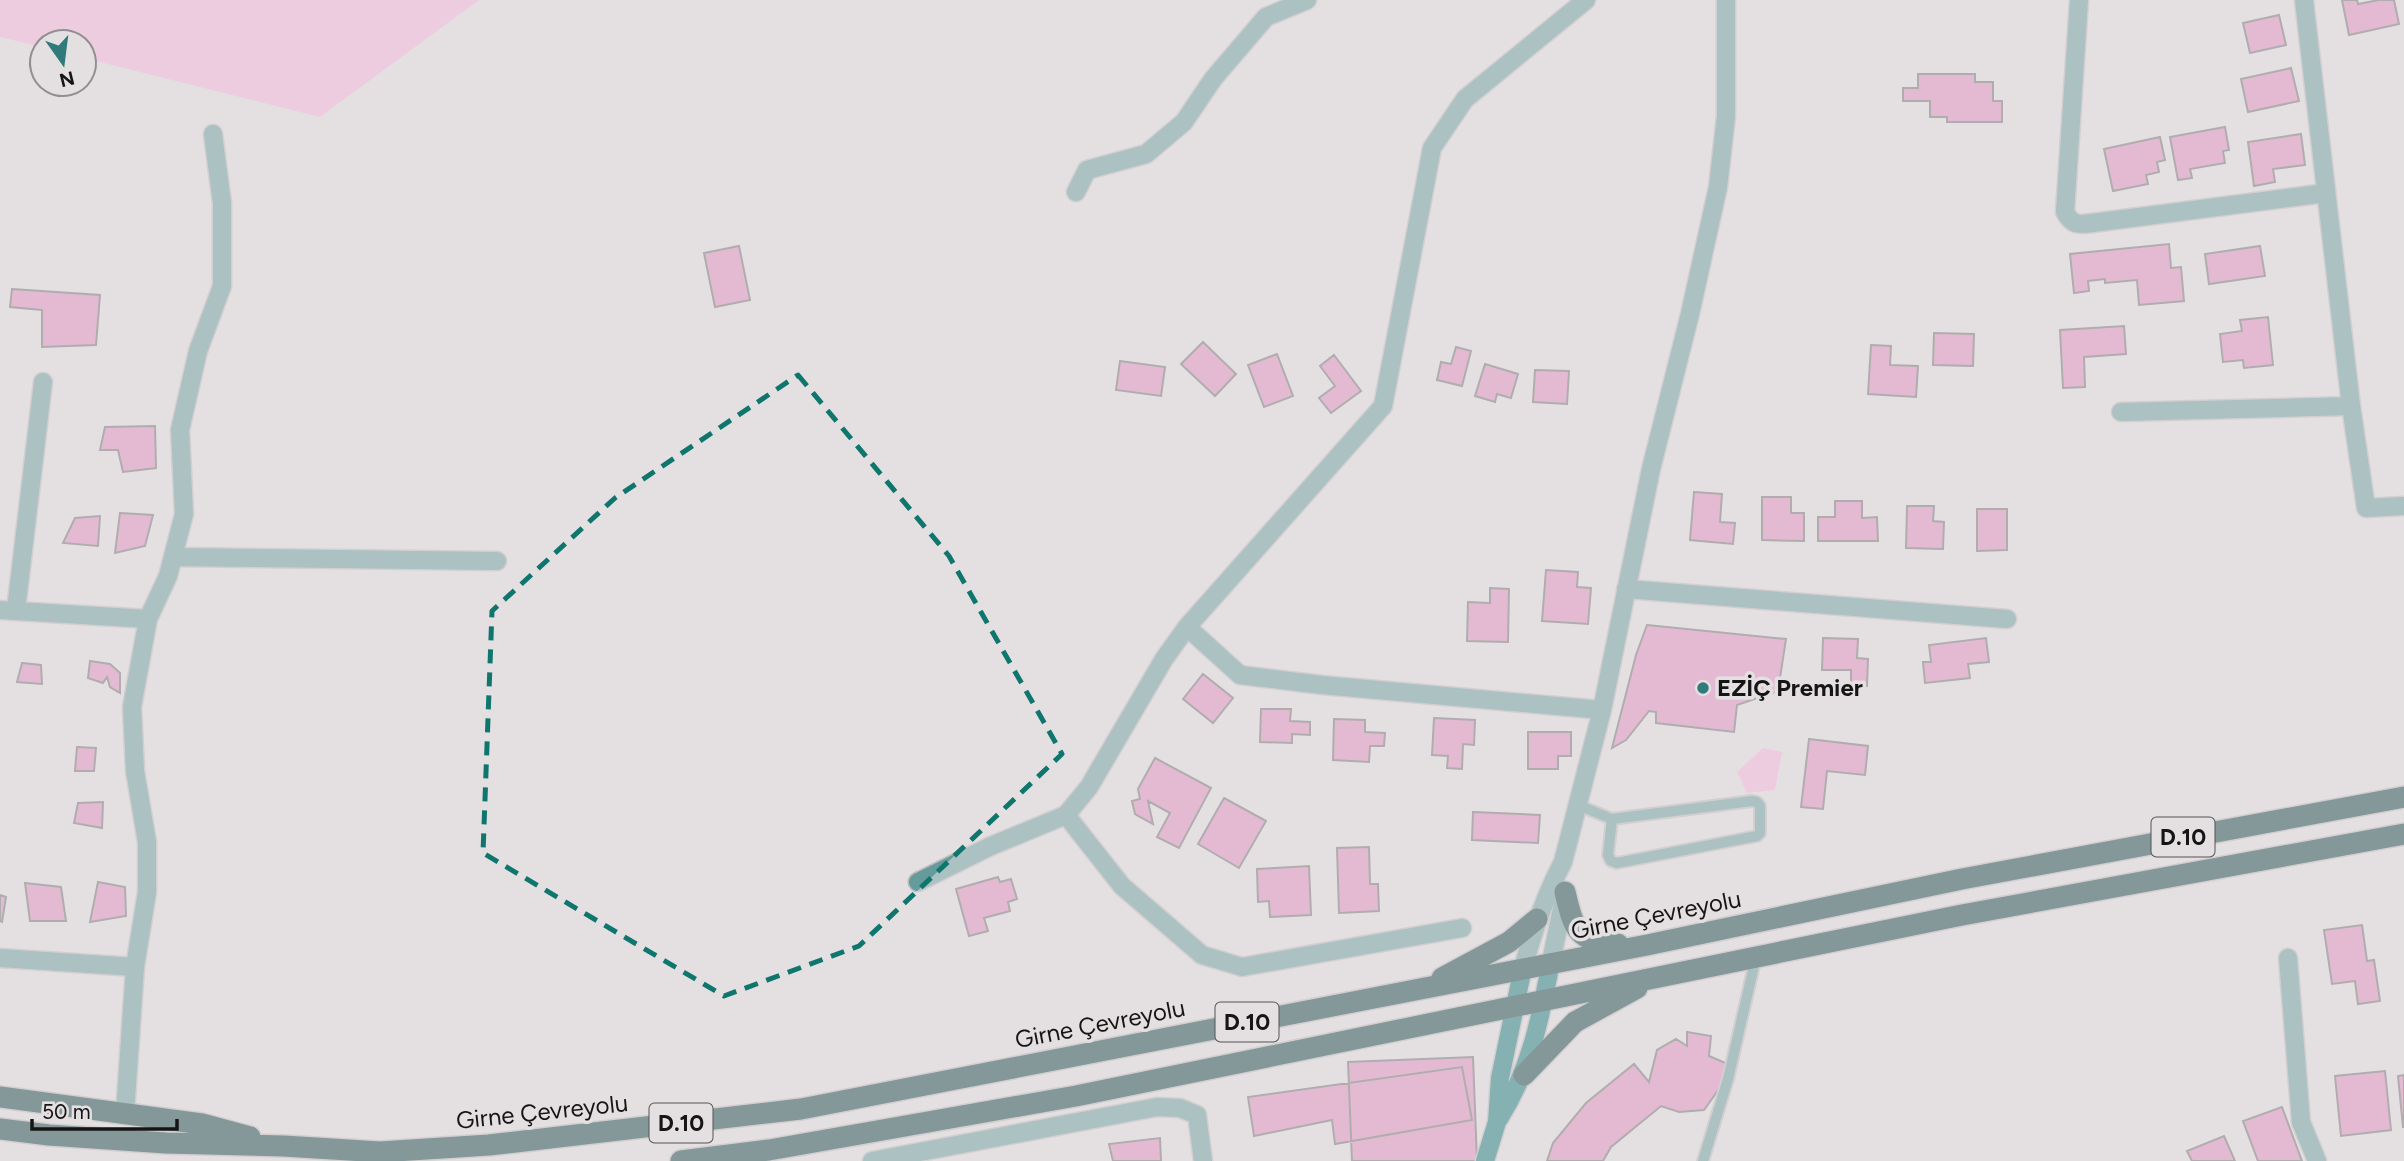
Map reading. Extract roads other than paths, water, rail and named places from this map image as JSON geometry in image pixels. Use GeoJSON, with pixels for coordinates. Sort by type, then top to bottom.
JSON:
{"type":"FeatureCollection","features":[{"type":"Feature","properties":{"kind":"highway","name":"Girne Çevreyolu"},"geometry":{"type":"LineString","coordinates":[[0,1129],[153,1142],[380,1152],[475,1146],[801,1109],[1647,945],[1975,877],[2404,797]]}},
{"type":"Feature","properties":{"kind":"highway","name":"D.10"},"geometry":{"type":"LineString","coordinates":[[681,1161],[769,1150],[1049,1101],[1976,912],[2404,834]]}},
{"type":"Feature","properties":{"kind":"highway"},"geometry":{"type":"LineString","coordinates":[[1565,892],[1572,921],[1583,936],[1598,943],[1647,945]]}},
{"type":"Feature","properties":{"kind":"highway"},"geometry":{"type":"LineString","coordinates":[[1422,988],[1509,942],[1537,919]]}},
{"type":"Feature","properties":{"kind":"highway"},"geometry":{"type":"LineString","coordinates":[[1524,1075],[1576,1023],[1654,978]]}},
{"type":"Feature","properties":{"kind":"highway","name":"D.10"},"geometry":{"type":"LineString","coordinates":[[0,1097],[202,1124],[284,1146]]}},
{"type":"Feature","properties":{"kind":"street"},"geometry":{"type":"LineString","coordinates":[[1076,192],[1087,170],[1146,154],[1184,122],[1213,79],[1266,17],[1307,0]]}},
{"type":"Feature","properties":{"kind":"street"},"geometry":{"type":"LineString","coordinates":[[918,882],[991,846],[1066,815],[1089,787],[1164,659],[1187,628],[1383,406],[1432,148],[1465,99],[1586,0]]}},
{"type":"Feature","properties":{"kind":"street"},"geometry":{"type":"LineString","coordinates":[[1485,1161],[1497,1122],[1500,1078],[1524,968],[1537,919],[1563,862],[1602,710],[1651,470],[1718,187],[1726,116],[1726,0]]}},
{"type":"Feature","properties":{"kind":"street"},"geometry":{"type":"LineString","coordinates":[[2079,0],[2065,212],[2069,221],[2077,225],[2326,193]]}},
{"type":"Feature","properties":{"kind":"street"},"geometry":{"type":"LineString","coordinates":[[2304,0],[2351,406],[2366,508],[2404,506]]}},
{"type":"Feature","properties":{"kind":"street"},"geometry":{"type":"LineString","coordinates":[[125,1113],[135,967],[147,892],[148,842],[135,771],[132,706],[148,619],[168,576],[184,514],[180,430],[198,351],[222,286],[222,203],[213,134]]}},
{"type":"Feature","properties":{"kind":"street"},"geometry":{"type":"LineString","coordinates":[[43,382],[8,610],[148,619]]}},
{"type":"Feature","properties":{"kind":"street"},"geometry":{"type":"LineString","coordinates":[[2121,412],[2351,406]]}},
{"type":"Feature","properties":{"kind":"street"},"geometry":{"type":"LineString","coordinates":[[173,557],[497,561]]}},
{"type":"Feature","properties":{"kind":"street"},"geometry":{"type":"LineString","coordinates":[[1626,589],[2007,619]]}},
{"type":"Feature","properties":{"kind":"street"},"geometry":{"type":"LineString","coordinates":[[1187,628],[1240,675],[1602,710]]}},
{"type":"Feature","properties":{"kind":"street"},"geometry":{"type":"LineString","coordinates":[[1066,815],[1122,887],[1202,955],[1242,968],[1462,928]]}},
{"type":"Feature","properties":{"kind":"street"},"geometry":{"type":"LineString","coordinates":[[1497,1122],[1524,1075],[1544,1000],[1565,892],[1563,862]]}},
{"type":"Feature","properties":{"kind":"street"},"geometry":{"type":"LineString","coordinates":[[0,958],[135,967]]}},
{"type":"Feature","properties":{"kind":"street"},"geometry":{"type":"LineString","coordinates":[[2288,958],[2301,1122],[2317,1161]]}},
{"type":"Feature","properties":{"kind":"street"},"geometry":{"type":"LineString","coordinates":[[872,1161],[1157,1107],[1180,1108],[1197,1115],[1203,1161]]}},
{"type":"Feature","properties":{"kind":"lane"},"geometry":{"type":"LineString","coordinates":[[1578,805],[1612,819],[1752,801],[1758,802],[1760,806],[1760,833],[1757,836],[1617,863],[1611,861],[1608,855],[1612,819]]}},
{"type":"Feature","properties":{"kind":"lane"},"geometry":{"type":"LineString","coordinates":[[1703,1161],[1728,1079],[1756,957]]}},
{"type":"Feature","properties":{"kind":"place","name":"EZİÇ Premier"},"geometry":{"type":"Point","coordinates":[1703,688]}}]}
